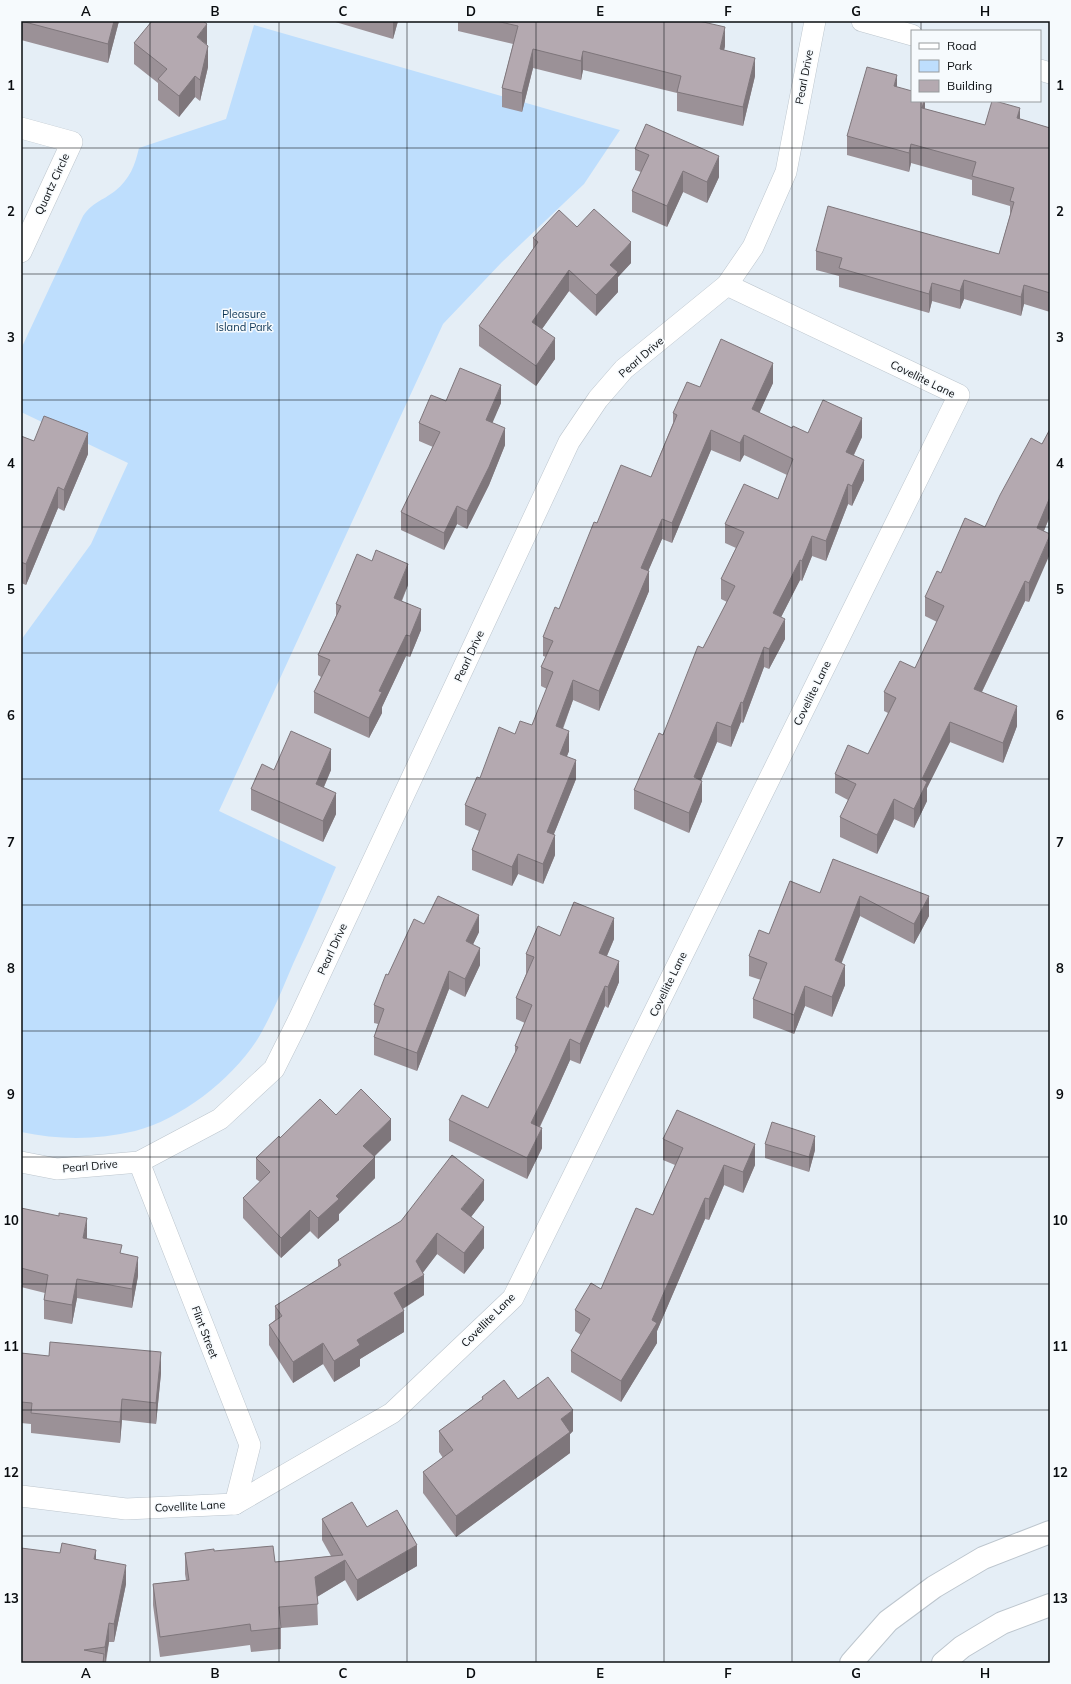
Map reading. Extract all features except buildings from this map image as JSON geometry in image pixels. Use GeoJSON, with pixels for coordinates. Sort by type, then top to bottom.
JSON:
{"type":"FeatureCollection","features":[{"type":"Feature","properties":{"kind":"highway"},"geometry":{"type":"LineString","coordinates":[[851,1663],[888,1621],[934,1587],[983,1558],[1050,1532]]}},
{"type":"Feature","properties":{"kind":"highway"},"geometry":{"type":"LineString","coordinates":[[942,1663],[962,1647],[1002,1623],[1050,1605]]}},
{"type":"Feature","properties":{"kind":"street","name":"Pearl Drive"},"geometry":{"type":"LineString","coordinates":[[21,1162],[57,1169],[139,1162],[220,1119],[274,1069],[570,442],[598,399],[624,369],[727,285],[753,247],[786,172],[815,21]]}},
{"type":"Feature","properties":{"kind":"street"},"geometry":{"type":"LineString","coordinates":[[862,21],[911,35]]}},
{"type":"Feature","properties":{"kind":"street","name":"Quartz Circle"},"geometry":{"type":"LineString","coordinates":[[21,128],[72,142],[21,252]]}},
{"type":"Feature","properties":{"kind":"street","name":"Covellite Lane"},"geometry":{"type":"LineString","coordinates":[[21,1496],[126,1509],[235,1504],[392,1413],[513,1298],[959,395],[727,285]]}},
{"type":"Feature","properties":{"kind":"street","name":"Flint Street"},"geometry":{"type":"LineString","coordinates":[[139,1162],[250,1445],[235,1504]]}},
{"type":"Feature","properties":{"kind":"green space","name":"Pleasure Island Park"},"geometry":{"type":"Polygon","coordinates":[[[254,25],[620,130],[584,184],[502,262],[443,324],[219,811],[336,867],[278,1000],[260,1035],[237,1066],[206,1094],[171,1117],[153,1125],[135,1131],[106,1136],[64,1138],[35,1135],[21,1132],[21,640],[91,544],[128,463],[21,412],[21,349],[83,216],[90,208],[115,191],[125,182],[134,166],[139,148],[226,119],[254,25]]]}}]}
